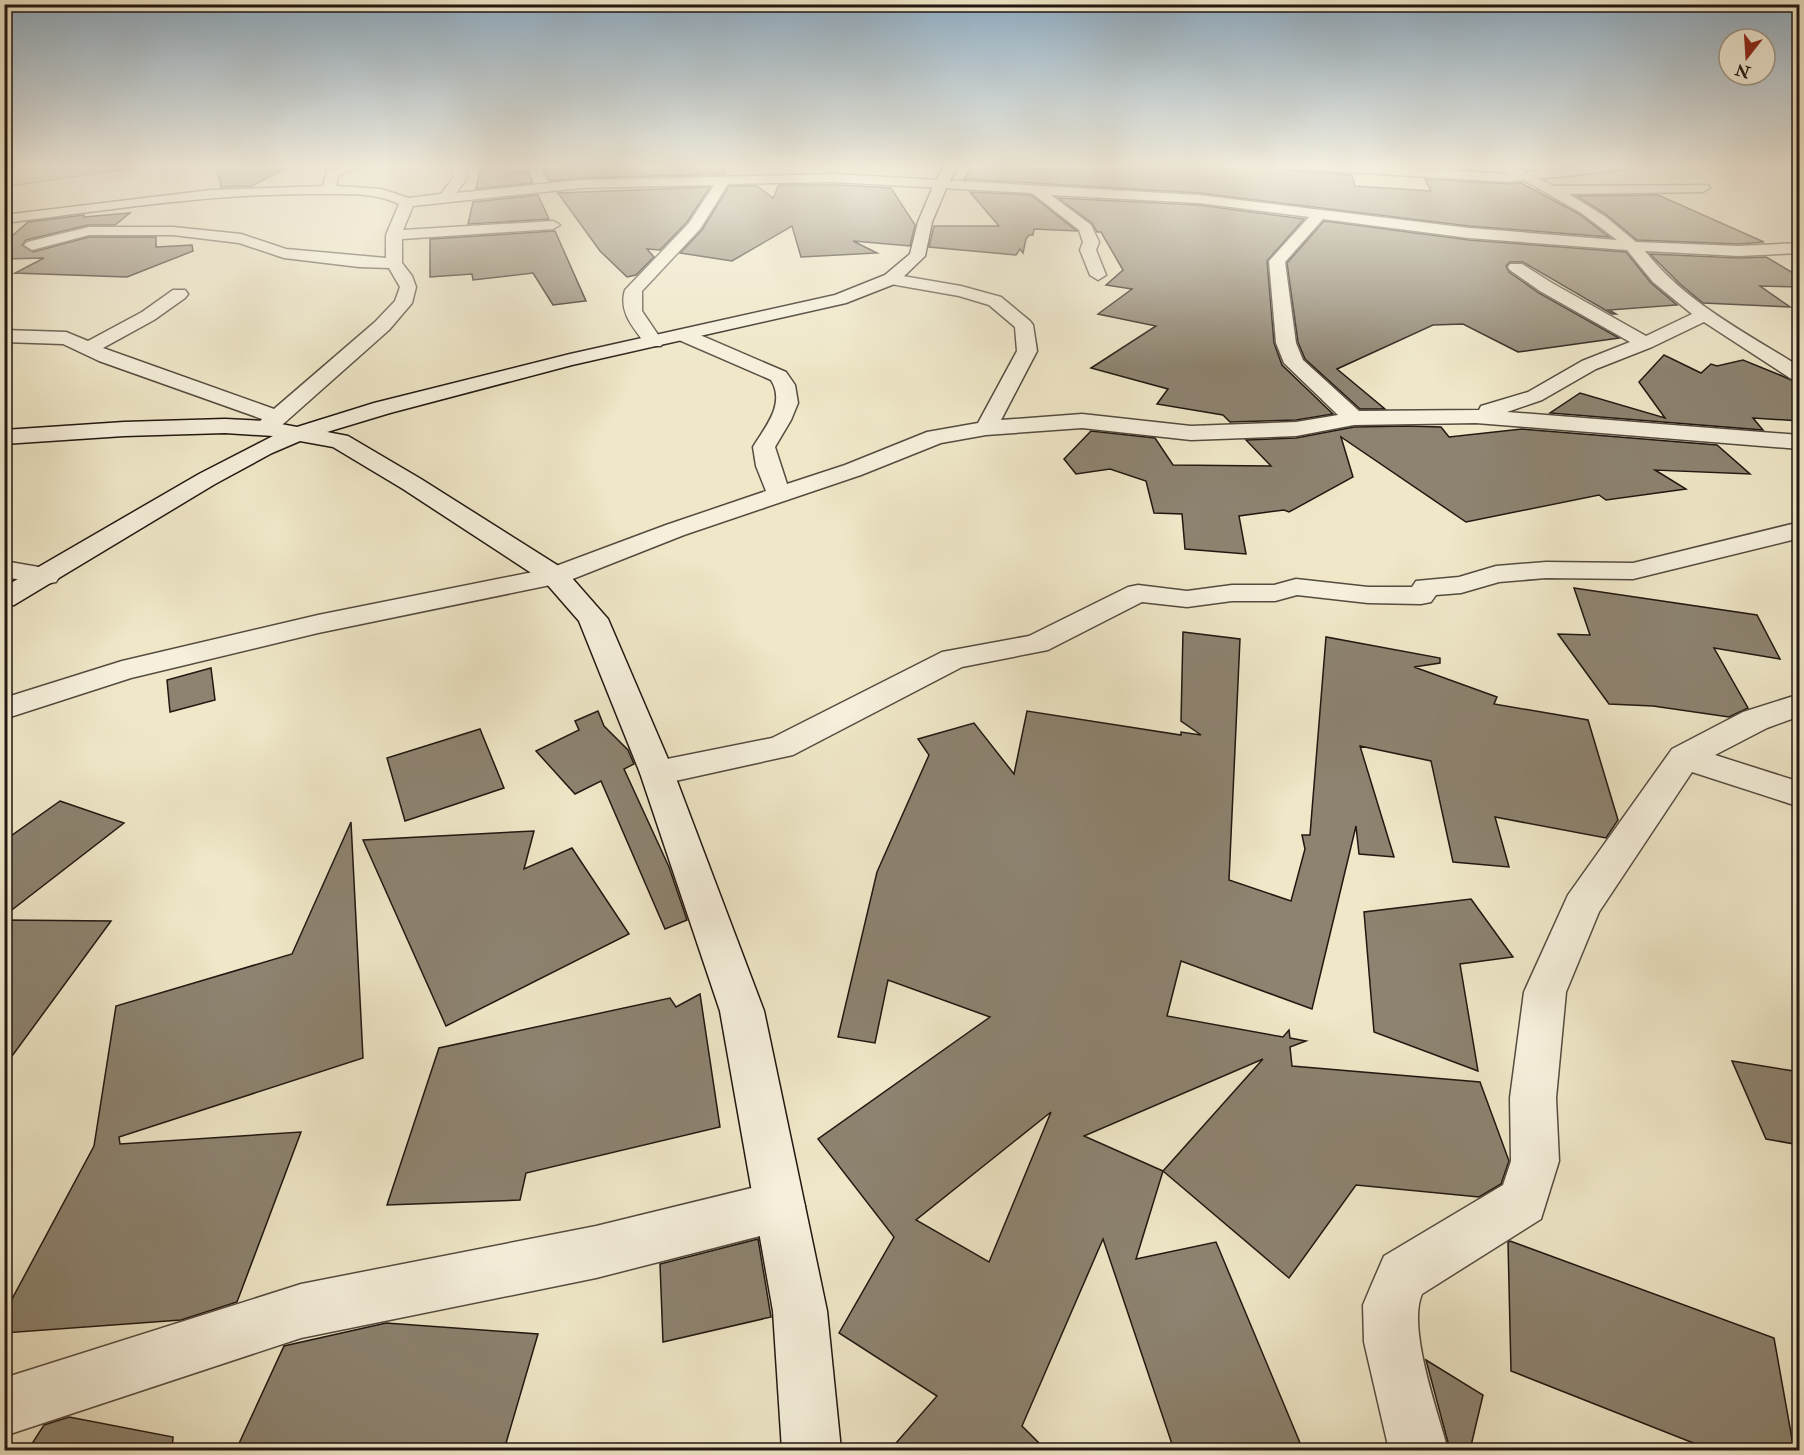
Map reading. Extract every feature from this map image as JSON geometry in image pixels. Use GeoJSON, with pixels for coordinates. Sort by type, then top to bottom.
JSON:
{"type":"FeatureCollection","features":[{"type":"Feature","properties":{"kind":"street"},"geometry":{"type":"LineString","coordinates":[[32,246],[91,232]]}},
{"type":"Feature","properties":{"kind":"street"},"geometry":{"type":"LineString","coordinates":[[183,232],[241,238],[284,253],[359,262],[394,263]]}},
{"type":"Feature","properties":{"kind":"street"},"geometry":{"type":"LineString","coordinates":[[4,599],[264,448],[281,426],[404,303],[408,287],[405,276],[394,263],[395,232]]}},
{"type":"Feature","properties":{"kind":"street"},"geometry":{"type":"LineString","coordinates":[[394,235],[443,232]]}},
{"type":"Feature","properties":{"kind":"street"},"geometry":{"type":"LineString","coordinates":[[654,342],[632,310],[630,298],[634,290],[690,232]]}},
{"type":"Feature","properties":{"kind":"street"},"geometry":{"type":"LineString","coordinates":[[4,437],[124,429],[281,426],[426,397],[570,360],[686,336],[840,299],[891,279],[917,256],[923,232]]}},
{"type":"Feature","properties":{"kind":"street"},"geometry":{"type":"LineString","coordinates":[[1087,232],[1091,242],[1088,250],[1098,275]]}},
{"type":"Feature","properties":{"kind":"street"},"geometry":{"type":"LineString","coordinates":[[1304,232],[1277,261],[1286,343],[1294,363],[1354,418]]}},
{"type":"Feature","properties":{"kind":"street"},"geometry":{"type":"LineString","coordinates":[[1460,232],[1632,246],[1740,251],[1800,248]]}},
{"type":"Feature","properties":{"kind":"street"},"geometry":{"type":"LineString","coordinates":[[1616,232],[1632,246],[1661,282],[1704,315],[1761,349],[1800,376]]}},
{"type":"Feature","properties":{"kind":"street"},"geometry":{"type":"LineString","coordinates":[[1515,267],[1645,343]]}},
{"type":"Feature","properties":{"kind":"street"},"geometry":{"type":"LineString","coordinates":[[891,279],[962,291],[996,301],[1024,325],[1027,351],[986,428]]}},
{"type":"Feature","properties":{"kind":"street"},"geometry":{"type":"LineString","coordinates":[[88,349],[148,316],[179,294]]}},
{"type":"Feature","properties":{"kind":"street"},"geometry":{"type":"LineString","coordinates":[[1476,416],[1535,396],[1590,365],[1645,343],[1704,315]]}},
{"type":"Feature","properties":{"kind":"street"},"geometry":{"type":"LineString","coordinates":[[4,336],[58,337],[74,341],[88,349],[281,426],[340,441],[412,484],[555,576],[593,619],[657,773],[742,1011],[800,1311],[811,1450]]}},
{"type":"Feature","properties":{"kind":"street"},"geometry":{"type":"LineString","coordinates":[[686,336],[779,376],[786,385],[790,400],[764,447],[768,466],[779,494]]}},
{"type":"Feature","properties":{"kind":"street"},"geometry":{"type":"LineString","coordinates":[[1761,349],[1800,352]]}},
{"type":"Feature","properties":{"kind":"street"},"geometry":{"type":"LineString","coordinates":[[4,709],[122,671],[318,624],[555,576],[779,494],[853,470],[935,437],[986,428],[1082,421],[1191,433],[1296,429],[1354,418],[1476,416],[1800,442]]}},
{"type":"Feature","properties":{"kind":"street"},"geometry":{"type":"LineString","coordinates":[[657,773],[781,747],[953,659],[1037,644],[1138,593],[1187,598],[1232,593],[1275,593],[1296,587],[1368,595],[1420,596],[1426,586],[1461,585],[1496,574],[1546,570],[1634,571],[1800,530]]}},
{"type":"Feature","properties":{"kind":"street"},"geometry":{"type":"LineString","coordinates":[[4,569],[46,576]]}},
{"type":"Feature","properties":{"kind":"street"},"geometry":{"type":"LineString","coordinates":[[1418,1450],[1392,1342],[1389,1305],[1402,1275],[1523,1201],[1535,1161],[1533,1098],[1545,992],[1582,906],[1684,757],[1755,720],[1800,705]]}},
{"type":"Feature","properties":{"kind":"street"},"geometry":{"type":"LineString","coordinates":[[1684,757],[1800,795]]}},
{"type":"Feature","properties":{"kind":"street"},"geometry":{"type":"LineString","coordinates":[[4,1407],[301,1311],[596,1252],[780,1206]]}},
{"type":"Feature","properties":{"kind":"building"},"geometry":{"type":"Polygon","coordinates":[[[17,232],[59,232],[26,240],[22,245],[33,252],[89,237],[156,237],[156,247],[192,245],[193,251],[127,277],[15,273],[44,258],[4,259],[4,243],[17,232]]]}},
{"type":"Feature","properties":{"kind":"building"},"geometry":{"type":"Polygon","coordinates":[[[555,232],[586,301],[553,305],[533,273],[473,280],[472,274],[430,277],[430,239],[555,232]]]}},
{"type":"Feature","properties":{"kind":"building"},"geometry":{"type":"Polygon","coordinates":[[[586,232],[677,232],[660,250],[647,249],[654,257],[636,275],[627,277],[600,251],[586,232]]]}},
{"type":"Feature","properties":{"kind":"building"},"geometry":{"type":"Polygon","coordinates":[[[700,232],[782,232],[732,261],[680,253],[700,232]]]}},
{"type":"Feature","properties":{"kind":"building"},"geometry":{"type":"Polygon","coordinates":[[[794,232],[913,232],[910,246],[853,241],[877,253],[801,257],[794,232]]]}},
{"type":"Feature","properties":{"kind":"building"},"geometry":{"type":"Polygon","coordinates":[[[933,232],[1034,232],[1033,235],[1029,235],[1026,239],[1023,253],[1020,249],[1016,255],[929,247],[933,232]]]}},
{"type":"Feature","properties":{"kind":"building"},"geometry":{"type":"Polygon","coordinates":[[[1097,232],[1293,232],[1267,261],[1274,343],[1282,365],[1333,414],[1296,420],[1230,422],[1223,415],[1157,404],[1168,389],[1091,368],[1156,326],[1098,314],[1132,289],[1106,285],[1123,270],[1101,232],[1097,232]]]}},
{"type":"Feature","properties":{"kind":"building"},"geometry":{"type":"Polygon","coordinates":[[[1314,232],[1407,232],[1469,240],[1626,252],[1651,283],[1677,305],[1609,310],[1616,314],[1612,314],[1523,262],[1510,262],[1506,266],[1509,272],[1539,293],[1619,338],[1518,352],[1463,324],[1433,325],[1337,369],[1385,409],[1360,409],[1305,359],[1298,342],[1287,263],[1314,232]]]}},
{"type":"Feature","properties":{"kind":"building"},"geometry":{"type":"Polygon","coordinates":[[[1544,232],[1602,232],[1609,237],[1544,232]]]}},
{"type":"Feature","properties":{"kind":"building"},"geometry":{"type":"Polygon","coordinates":[[[1627,232],[1741,232],[1764,242],[1739,244],[1637,240],[1627,232]]]}},
{"type":"Feature","properties":{"kind":"building"},"geometry":{"type":"Polygon","coordinates":[[[1650,254],[1766,257],[1800,277],[1800,287],[1760,286],[1790,307],[1703,303],[1650,254]]]}},
{"type":"Feature","properties":{"kind":"building"},"geometry":{"type":"Polygon","coordinates":[[[1664,355],[1701,373],[1711,364],[1717,366],[1743,360],[1800,384],[1800,421],[1753,418],[1763,430],[1550,413],[1580,393],[1665,418],[1639,382],[1664,355]]]}},
{"type":"Feature","properties":{"kind":"building"},"geometry":{"type":"Polygon","coordinates":[[[1354,427],[1441,427],[1449,437],[1522,429],[1717,445],[1750,474],[1655,470],[1686,489],[1606,500],[1599,495],[1466,522],[1341,437],[1353,477],[1289,512],[1284,510],[1239,516],[1246,554],[1185,549],[1182,514],[1154,513],[1146,481],[1110,469],[1076,474],[1064,459],[1091,431],[1155,438],[1173,465],[1271,466],[1246,440],[1296,438],[1354,427]]]}},
{"type":"Feature","properties":{"kind":"building"},"geometry":{"type":"Polygon","coordinates":[[[1574,588],[1757,615],[1780,659],[1714,648],[1748,708],[1729,717],[1653,706],[1609,704],[1558,634],[1590,635],[1574,588]]]}},
{"type":"Feature","properties":{"kind":"building"},"geometry":{"type":"Polygon","coordinates":[[[1183,632],[1240,639],[1229,880],[1291,901],[1305,849],[1302,835],[1310,835],[1326,637],[1440,658],[1440,663],[1414,667],[1497,697],[1494,704],[1588,720],[1618,820],[1606,838],[1495,817],[1509,867],[1453,862],[1431,761],[1360,746],[1394,857],[1359,854],[1356,826],[1312,1009],[1181,961],[1167,1016],[1283,1037],[1289,1030],[1290,1038],[1306,1041],[1290,1047],[1292,1066],[1480,1082],[1509,1161],[1501,1184],[1479,1197],[1356,1185],[1289,1278],[1163,1171],[1136,1259],[1216,1242],[1303,1450],[1174,1450],[1103,1239],[1022,1426],[1046,1450],[890,1450],[937,1396],[839,1333],[894,1237],[818,1139],[990,1017],[888,980],[875,1043],[838,1037],[877,872],[929,755],[918,739],[974,723],[1014,774],[1027,711],[1181,735],[1181,732],[1201,735],[1181,721],[1183,632]],[[1263,1059],[1084,1136],[1163,1171],[1263,1059]],[[1051,1112],[916,1220],[989,1262],[1051,1112]]]}},
{"type":"Feature","properties":{"kind":"building"},"geometry":{"type":"Polygon","coordinates":[[[211,668],[215,700],[170,712],[167,680],[211,668]]]}},
{"type":"Feature","properties":{"kind":"building"},"geometry":{"type":"Polygon","coordinates":[[[598,711],[604,726],[628,750],[634,764],[624,769],[669,867],[687,920],[665,929],[601,781],[575,794],[536,751],[579,730],[575,721],[598,711]]]}},
{"type":"Feature","properties":{"kind":"building"},"geometry":{"type":"Polygon","coordinates":[[[480,729],[504,788],[405,821],[387,758],[480,729]]]}},
{"type":"Feature","properties":{"kind":"building"},"geometry":{"type":"Polygon","coordinates":[[[60,801],[124,823],[4,916],[4,841],[60,801]]]}},
{"type":"Feature","properties":{"kind":"building"},"geometry":{"type":"Polygon","coordinates":[[[351,822],[363,1058],[119,1137],[120,1144],[301,1132],[237,1302],[181,1320],[4,1333],[4,1314],[94,1146],[116,1006],[292,954],[351,822]]]}},
{"type":"Feature","properties":{"kind":"building"},"geometry":{"type":"Polygon","coordinates":[[[534,831],[524,869],[572,848],[629,934],[446,1026],[363,840],[534,831]]]}},
{"type":"Feature","properties":{"kind":"building"},"geometry":{"type":"Polygon","coordinates":[[[1471,899],[1513,957],[1460,964],[1478,1071],[1374,1032],[1364,912],[1471,899]]]}},
{"type":"Feature","properties":{"kind":"building"},"geometry":{"type":"Polygon","coordinates":[[[4,920],[111,921],[4,1067],[4,920]]]}},
{"type":"Feature","properties":{"kind":"building"},"geometry":{"type":"Polygon","coordinates":[[[700,994],[720,1127],[526,1173],[520,1200],[387,1205],[439,1048],[670,998],[676,1007],[700,994]]]}},
{"type":"Feature","properties":{"kind":"building"},"geometry":{"type":"Polygon","coordinates":[[[1732,1061],[1800,1072],[1800,1145],[1766,1139],[1732,1061]]]}},
{"type":"Feature","properties":{"kind":"building"},"geometry":{"type":"Polygon","coordinates":[[[758,1239],[771,1317],[663,1342],[660,1264],[758,1239]]]}},
{"type":"Feature","properties":{"kind":"building"},"geometry":{"type":"Polygon","coordinates":[[[1508,1242],[1774,1338],[1794,1450],[1711,1450],[1511,1371],[1508,1242]]]}},
{"type":"Feature","properties":{"kind":"building"},"geometry":{"type":"Polygon","coordinates":[[[386,1323],[538,1334],[504,1450],[236,1450],[284,1346],[386,1323]]]}},
{"type":"Feature","properties":{"kind":"building"},"geometry":{"type":"Polygon","coordinates":[[[1426,1360],[1483,1395],[1470,1450],[1450,1450],[1426,1360]]]}},
{"type":"Feature","properties":{"kind":"building"},"geometry":{"type":"Polygon","coordinates":[[[69,1417],[173,1437],[172,1450],[28,1450],[44,1425],[69,1417]]]}}]}
